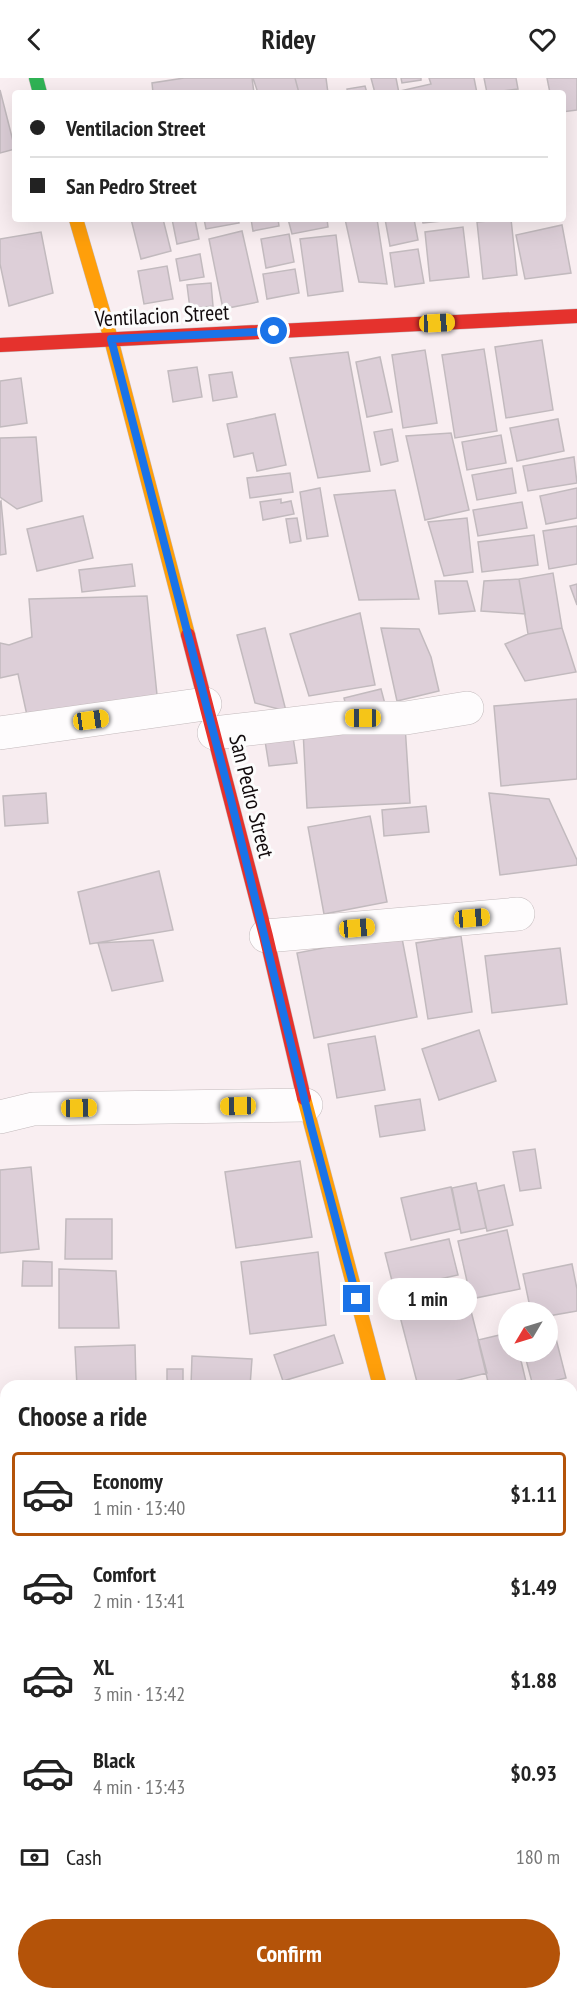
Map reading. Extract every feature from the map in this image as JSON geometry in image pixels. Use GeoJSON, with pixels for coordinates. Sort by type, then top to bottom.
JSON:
{"type":"FeatureCollection","features":[{"type":"Feature","properties":{"kind":"street","name":"San Pedro Street"},"geometry":{"type":"LineString","coordinates":[[77,222],[111,339],[378,1380]]}},
{"type":"Feature","properties":{"kind":"street","name":"Ventilacion Street"},"geometry":{"type":"LineString","coordinates":[[0,345],[577,316]]}},
{"type":"Feature","properties":{"kind":"street"},"geometry":{"type":"LineString","coordinates":[[0,733],[209,718],[406,718],[466,708]]}},
{"type":"Feature","properties":{"kind":"street"},"geometry":{"type":"LineString","coordinates":[[266,936],[518,914]]}},
{"type":"Feature","properties":{"kind":"street"},"geometry":{"type":"LineString","coordinates":[[0,1117],[33,1109],[306,1105]]}},
{"type":"Feature","properties":{"kind":"building"},"geometry":{"type":"Polygon","coordinates":[[[184,78],[252,78],[254,90],[153,90],[152,83],[184,78]]]}},
{"type":"Feature","properties":{"kind":"building"},"geometry":{"type":"Polygon","coordinates":[[[253,78],[295,78],[298,90],[257,90],[253,78]]]}},
{"type":"Feature","properties":{"kind":"building"},"geometry":{"type":"Polygon","coordinates":[[[295,78],[326,78],[328,90],[298,90],[295,78]]]}},
{"type":"Feature","properties":{"kind":"building"},"geometry":{"type":"Polygon","coordinates":[[[371,78],[396,78],[398,90],[374,90],[371,78]]]}},
{"type":"Feature","properties":{"kind":"building"},"geometry":{"type":"Polygon","coordinates":[[[401,78],[421,78],[421,80],[402,83],[401,78]]]}},
{"type":"Feature","properties":{"kind":"building"},"geometry":{"type":"Polygon","coordinates":[[[429,78],[474,78],[476,90],[404,90],[431,84],[429,78]]]}},
{"type":"Feature","properties":{"kind":"building"},"geometry":{"type":"Polygon","coordinates":[[[484,78],[516,78],[518,89],[486,90],[484,78]]]}},
{"type":"Feature","properties":{"kind":"building"},"geometry":{"type":"Polygon","coordinates":[[[547,78],[577,78],[577,110],[566,111],[566,90],[549,90],[547,78]]]}},
{"type":"Feature","properties":{"kind":"building"},"geometry":{"type":"Polygon","coordinates":[[[365,86],[366,90],[347,90],[365,86]]]}},
{"type":"Feature","properties":{"kind":"building"},"geometry":{"type":"Polygon","coordinates":[[[0,90],[12,137],[12,150],[0,153],[0,90]]]}},
{"type":"Feature","properties":{"kind":"building"},"geometry":{"type":"Polygon","coordinates":[[[132,222],[164,222],[171,251],[141,259],[132,222]]]}},
{"type":"Feature","properties":{"kind":"building"},"geometry":{"type":"Polygon","coordinates":[[[173,222],[196,222],[199,239],[177,244],[173,222]]]}},
{"type":"Feature","properties":{"kind":"building"},"geometry":{"type":"Polygon","coordinates":[[[205,222],[239,223],[206,229],[205,222]]]}},
{"type":"Feature","properties":{"kind":"building"},"geometry":{"type":"Polygon","coordinates":[[[252,222],[278,222],[279,226],[253,231],[252,222]]]}},
{"type":"Feature","properties":{"kind":"building"},"geometry":{"type":"Polygon","coordinates":[[[289,222],[327,222],[328,227],[292,234],[289,222]]]}},
{"type":"Feature","properties":{"kind":"building"},"geometry":{"type":"Polygon","coordinates":[[[346,222],[377,222],[387,284],[359,282],[346,222]]]}},
{"type":"Feature","properties":{"kind":"building"},"geometry":{"type":"Polygon","coordinates":[[[386,222],[415,222],[418,240],[390,246],[386,222]]]}},
{"type":"Feature","properties":{"kind":"building"},"geometry":{"type":"Polygon","coordinates":[[[477,222],[511,222],[517,275],[483,279],[477,222]]]}},
{"type":"Feature","properties":{"kind":"building"},"geometry":{"type":"Polygon","coordinates":[[[562,225],[571,273],[525,279],[516,235],[562,225]]]}},
{"type":"Feature","properties":{"kind":"building"},"geometry":{"type":"Polygon","coordinates":[[[463,227],[469,277],[430,281],[425,232],[463,227]]]}},
{"type":"Feature","properties":{"kind":"building"},"geometry":{"type":"Polygon","coordinates":[[[242,231],[258,302],[223,309],[209,239],[242,231]]]}},
{"type":"Feature","properties":{"kind":"building"},"geometry":{"type":"Polygon","coordinates":[[[41,232],[53,293],[9,306],[0,264],[0,239],[41,232]]]}},
{"type":"Feature","properties":{"kind":"building"},"geometry":{"type":"Polygon","coordinates":[[[289,234],[294,262],[266,268],[261,239],[289,234]]]}},
{"type":"Feature","properties":{"kind":"building"},"geometry":{"type":"Polygon","coordinates":[[[336,235],[343,291],[308,296],[300,239],[336,235]]]}},
{"type":"Feature","properties":{"kind":"building"},"geometry":{"type":"Polygon","coordinates":[[[418,249],[424,283],[395,287],[390,253],[418,249]]]}},
{"type":"Feature","properties":{"kind":"building"},"geometry":{"type":"Polygon","coordinates":[[[200,254],[204,277],[180,281],[176,259],[200,254]]]}},
{"type":"Feature","properties":{"kind":"building"},"geometry":{"type":"Polygon","coordinates":[[[167,266],[173,299],[144,304],[138,271],[167,266]]]}},
{"type":"Feature","properties":{"kind":"building"},"geometry":{"type":"Polygon","coordinates":[[[295,269],[299,293],[267,299],[263,274],[295,269]]]}},
{"type":"Feature","properties":{"kind":"building"},"geometry":{"type":"Polygon","coordinates":[[[211,283],[213,306],[190,309],[187,285],[211,283]]]}},
{"type":"Feature","properties":{"kind":"building"},"geometry":{"type":"Polygon","coordinates":[[[542,340],[553,410],[506,418],[495,347],[542,340]]]}},
{"type":"Feature","properties":{"kind":"building"},"geometry":{"type":"Polygon","coordinates":[[[484,349],[497,431],[455,438],[442,355],[484,349]]]}},
{"type":"Feature","properties":{"kind":"building"},"geometry":{"type":"Polygon","coordinates":[[[425,350],[437,423],[403,428],[392,355],[425,350]]]}},
{"type":"Feature","properties":{"kind":"building"},"geometry":{"type":"Polygon","coordinates":[[[348,352],[370,471],[318,478],[290,358],[348,352]]]}},
{"type":"Feature","properties":{"kind":"building"},"geometry":{"type":"Polygon","coordinates":[[[380,357],[392,412],[367,417],[356,362],[380,357]]]}},
{"type":"Feature","properties":{"kind":"building"},"geometry":{"type":"Polygon","coordinates":[[[197,367],[202,397],[173,402],[168,371],[197,367]]]}},
{"type":"Feature","properties":{"kind":"building"},"geometry":{"type":"Polygon","coordinates":[[[232,372],[237,397],[213,401],[209,375],[232,372]]]}},
{"type":"Feature","properties":{"kind":"building"},"geometry":{"type":"Polygon","coordinates":[[[21,378],[27,423],[0,427],[0,381],[21,378]]]}},
{"type":"Feature","properties":{"kind":"building"},"geometry":{"type":"Polygon","coordinates":[[[275,414],[286,465],[257,471],[253,453],[234,457],[227,424],[275,414]]]}},
{"type":"Feature","properties":{"kind":"building"},"geometry":{"type":"Polygon","coordinates":[[[558,419],[564,451],[517,461],[510,428],[558,419]]]}},
{"type":"Feature","properties":{"kind":"building"},"geometry":{"type":"Polygon","coordinates":[[[392,429],[398,461],[381,465],[374,432],[392,429]]]}},
{"type":"Feature","properties":{"kind":"building"},"geometry":{"type":"Polygon","coordinates":[[[451,433],[469,510],[425,520],[406,436],[451,433]]]}},
{"type":"Feature","properties":{"kind":"building"},"geometry":{"type":"Polygon","coordinates":[[[501,435],[506,463],[467,470],[462,442],[501,435]]]}},
{"type":"Feature","properties":{"kind":"building"},"geometry":{"type":"Polygon","coordinates":[[[36,437],[42,501],[17,509],[0,497],[0,438],[36,437]]]}},
{"type":"Feature","properties":{"kind":"building"},"geometry":{"type":"Polygon","coordinates":[[[574,457],[577,483],[528,491],[523,466],[574,457]]]}},
{"type":"Feature","properties":{"kind":"building"},"geometry":{"type":"Polygon","coordinates":[[[512,468],[516,493],[477,500],[472,475],[512,468]]]}},
{"type":"Feature","properties":{"kind":"building"},"geometry":{"type":"Polygon","coordinates":[[[290,473],[293,492],[250,498],[247,478],[290,473]]]}},
{"type":"Feature","properties":{"kind":"building"},"geometry":{"type":"Polygon","coordinates":[[[320,488],[328,536],[307,539],[300,492],[320,488]]]}},
{"type":"Feature","properties":{"kind":"building"},"geometry":{"type":"Polygon","coordinates":[[[577,488],[577,518],[546,524],[540,496],[577,488]]]}},
{"type":"Feature","properties":{"kind":"building"},"geometry":{"type":"Polygon","coordinates":[[[395,490],[419,599],[359,600],[334,495],[395,490]]]}},
{"type":"Feature","properties":{"kind":"building"},"geometry":{"type":"Polygon","coordinates":[[[281,499],[281,503],[291,501],[294,514],[263,520],[260,502],[281,499]]]}},
{"type":"Feature","properties":{"kind":"building"},"geometry":{"type":"Polygon","coordinates":[[[0,502],[6,554],[0,555],[0,502]]]}},
{"type":"Feature","properties":{"kind":"building"},"geometry":{"type":"Polygon","coordinates":[[[522,502],[527,528],[478,536],[473,510],[522,502]]]}},
{"type":"Feature","properties":{"kind":"building"},"geometry":{"type":"Polygon","coordinates":[[[83,516],[93,558],[37,571],[27,529],[83,516]]]}},
{"type":"Feature","properties":{"kind":"building"},"geometry":{"type":"Polygon","coordinates":[[[297,518],[301,541],[290,543],[286,519],[297,518]]]}},
{"type":"Feature","properties":{"kind":"building"},"geometry":{"type":"Polygon","coordinates":[[[467,518],[473,572],[444,576],[428,522],[467,518]]]}},
{"type":"Feature","properties":{"kind":"building"},"geometry":{"type":"Polygon","coordinates":[[[577,526],[577,564],[549,569],[543,531],[577,526]]]}},
{"type":"Feature","properties":{"kind":"building"},"geometry":{"type":"Polygon","coordinates":[[[534,535],[538,565],[482,572],[478,542],[534,535]]]}},
{"type":"Feature","properties":{"kind":"building"},"geometry":{"type":"Polygon","coordinates":[[[132,564],[135,586],[82,592],[79,570],[132,564]]]}},
{"type":"Feature","properties":{"kind":"building"},"geometry":{"type":"Polygon","coordinates":[[[553,573],[562,628],[528,634],[519,579],[553,573]]]}},
{"type":"Feature","properties":{"kind":"building"},"geometry":{"type":"Polygon","coordinates":[[[519,579],[525,614],[481,611],[484,581],[519,579]]]}},
{"type":"Feature","properties":{"kind":"building"},"geometry":{"type":"Polygon","coordinates":[[[435,581],[467,581],[475,611],[439,614],[435,581]]]}},
{"type":"Feature","properties":{"kind":"building"},"geometry":{"type":"Polygon","coordinates":[[[577,584],[577,605],[570,586],[577,584]]]}},
{"type":"Feature","properties":{"kind":"building"},"geometry":{"type":"Polygon","coordinates":[[[147,596],[157,695],[28,720],[18,674],[0,678],[0,643],[9,645],[32,637],[29,599],[147,596]]]}},
{"type":"Feature","properties":{"kind":"building"},"geometry":{"type":"Polygon","coordinates":[[[360,613],[375,685],[309,696],[290,634],[360,613]]]}},
{"type":"Feature","properties":{"kind":"building"},"geometry":{"type":"Polygon","coordinates":[[[265,628],[286,711],[255,703],[237,635],[265,628]]]}},
{"type":"Feature","properties":{"kind":"building"},"geometry":{"type":"Polygon","coordinates":[[[381,628],[419,629],[431,657],[439,691],[397,701],[381,628]]]}},
{"type":"Feature","properties":{"kind":"building"},"geometry":{"type":"Polygon","coordinates":[[[562,628],[576,672],[525,681],[505,644],[528,634],[562,628]]]}},
{"type":"Feature","properties":{"kind":"building"},"geometry":{"type":"Polygon","coordinates":[[[381,689],[385,704],[348,714],[344,698],[381,689]]]}},
{"type":"Feature","properties":{"kind":"building"},"geometry":{"type":"Polygon","coordinates":[[[577,699],[577,779],[501,786],[494,706],[577,699]]]}},
{"type":"Feature","properties":{"kind":"building"},"geometry":{"type":"Polygon","coordinates":[[[405,725],[410,803],[307,808],[303,730],[405,725]]]}},
{"type":"Feature","properties":{"kind":"building"},"geometry":{"type":"Polygon","coordinates":[[[293,737],[297,763],[269,766],[265,741],[293,737]]]}},
{"type":"Feature","properties":{"kind":"building"},"geometry":{"type":"Polygon","coordinates":[[[46,793],[48,823],[5,826],[3,796],[46,793]]]}},
{"type":"Feature","properties":{"kind":"building"},"geometry":{"type":"Polygon","coordinates":[[[489,793],[549,799],[577,860],[577,865],[500,875],[489,793]]]}},
{"type":"Feature","properties":{"kind":"building"},"geometry":{"type":"Polygon","coordinates":[[[426,806],[429,832],[384,836],[382,810],[426,806]]]}},
{"type":"Feature","properties":{"kind":"building"},"geometry":{"type":"Polygon","coordinates":[[[370,816],[387,902],[324,914],[308,827],[370,816]]]}},
{"type":"Feature","properties":{"kind":"building"},"geometry":{"type":"Polygon","coordinates":[[[159,871],[173,930],[90,944],[78,892],[159,871]]]}},
{"type":"Feature","properties":{"kind":"building"},"geometry":{"type":"Polygon","coordinates":[[[401,933],[417,1017],[314,1038],[297,953],[401,933]]]}},
{"type":"Feature","properties":{"kind":"building"},"geometry":{"type":"Polygon","coordinates":[[[461,936],[472,1012],[428,1019],[416,943],[461,936]]]}},
{"type":"Feature","properties":{"kind":"building"},"geometry":{"type":"Polygon","coordinates":[[[153,940],[163,981],[112,991],[98,943],[153,940]]]}},
{"type":"Feature","properties":{"kind":"building"},"geometry":{"type":"Polygon","coordinates":[[[560,948],[567,1004],[492,1013],[485,956],[560,948]]]}},
{"type":"Feature","properties":{"kind":"building"},"geometry":{"type":"Polygon","coordinates":[[[479,1030],[496,1081],[439,1100],[422,1049],[479,1030]]]}},
{"type":"Feature","properties":{"kind":"building"},"geometry":{"type":"Polygon","coordinates":[[[375,1036],[385,1090],[337,1098],[328,1044],[375,1036]]]}},
{"type":"Feature","properties":{"kind":"building"},"geometry":{"type":"Polygon","coordinates":[[[420,1099],[425,1130],[380,1137],[375,1106],[420,1099]]]}},
{"type":"Feature","properties":{"kind":"building"},"geometry":{"type":"Polygon","coordinates":[[[535,1149],[541,1188],[520,1191],[513,1152],[535,1149]]]}},
{"type":"Feature","properties":{"kind":"building"},"geometry":{"type":"Polygon","coordinates":[[[300,1161],[312,1237],[236,1248],[225,1172],[300,1161]]]}},
{"type":"Feature","properties":{"kind":"building"},"geometry":{"type":"Polygon","coordinates":[[[31,1167],[39,1249],[0,1253],[0,1170],[31,1167]]]}},
{"type":"Feature","properties":{"kind":"building"},"geometry":{"type":"Polygon","coordinates":[[[476,1183],[486,1228],[461,1233],[452,1188],[476,1183]]]}},
{"type":"Feature","properties":{"kind":"building"},"geometry":{"type":"Polygon","coordinates":[[[504,1185],[513,1225],[487,1231],[478,1191],[504,1185]]]}},
{"type":"Feature","properties":{"kind":"building"},"geometry":{"type":"Polygon","coordinates":[[[451,1187],[460,1229],[411,1240],[401,1198],[451,1187]]]}},
{"type":"Feature","properties":{"kind":"building"},"geometry":{"type":"Polygon","coordinates":[[[66,1219],[112,1219],[112,1259],[65,1259],[66,1219]]]}},
{"type":"Feature","properties":{"kind":"building"},"geometry":{"type":"Polygon","coordinates":[[[507,1230],[520,1289],[471,1299],[458,1241],[507,1230]]]}},
{"type":"Feature","properties":{"kind":"building"},"geometry":{"type":"Polygon","coordinates":[[[449,1239],[458,1275],[394,1289],[385,1253],[449,1239]]]}},
{"type":"Feature","properties":{"kind":"building"},"geometry":{"type":"Polygon","coordinates":[[[318,1252],[326,1325],[250,1334],[241,1262],[318,1252]]]}},
{"type":"Feature","properties":{"kind":"building"},"geometry":{"type":"Polygon","coordinates":[[[23,1261],[52,1262],[52,1286],[22,1286],[23,1261]]]}},
{"type":"Feature","properties":{"kind":"building"},"geometry":{"type":"Polygon","coordinates":[[[572,1264],[577,1289],[577,1311],[558,1314],[558,1302],[529,1302],[523,1274],[572,1264]]]}},
{"type":"Feature","properties":{"kind":"building"},"geometry":{"type":"Polygon","coordinates":[[[59,1269],[116,1271],[119,1328],[59,1328],[59,1269]]]}},
{"type":"Feature","properties":{"kind":"building"},"geometry":{"type":"Polygon","coordinates":[[[464,1284],[487,1373],[458,1380],[416,1380],[396,1301],[464,1284]]]}},
{"type":"Feature","properties":{"kind":"building"},"geometry":{"type":"Polygon","coordinates":[[[334,1335],[343,1363],[283,1380],[274,1355],[334,1335]]]}},
{"type":"Feature","properties":{"kind":"building"},"geometry":{"type":"Polygon","coordinates":[[[498,1335],[498,1362],[521,1362],[526,1380],[488,1380],[478,1340],[498,1335]]]}},
{"type":"Feature","properties":{"kind":"building"},"geometry":{"type":"Polygon","coordinates":[[[135,1345],[136,1380],[77,1380],[75,1347],[135,1345]]]}},
{"type":"Feature","properties":{"kind":"building"},"geometry":{"type":"Polygon","coordinates":[[[558,1347],[566,1378],[531,1380],[527,1362],[558,1362],[558,1347]]]}},
{"type":"Feature","properties":{"kind":"building"},"geometry":{"type":"Polygon","coordinates":[[[192,1356],[252,1359],[250,1380],[191,1380],[192,1356]]]}},
{"type":"Feature","properties":{"kind":"building"},"geometry":{"type":"Polygon","coordinates":[[[167,1369],[183,1369],[183,1380],[167,1380],[167,1369]]]}},
{"type":"Feature","properties":{"kind":"traffic: fast"},"geometry":{"type":"LineString","coordinates":[[36,78],[39,90]]}},
{"type":"Feature","properties":{"kind":"traffic: slow"},"geometry":{"type":"LineString","coordinates":[[77,222],[111,339],[188,635]]}},
{"type":"Feature","properties":{"kind":"traffic: slow"},"geometry":{"type":"LineString","coordinates":[[304,1098],[378,1380]]}},
{"type":"Feature","properties":{"kind":"traffic: jam"},"geometry":{"type":"LineString","coordinates":[[0,345],[577,316]]}},
{"type":"Feature","properties":{"kind":"traffic: jam"},"geometry":{"type":"LineString","coordinates":[[188,635],[266,936],[304,1098]]}},
{"type":"Feature","properties":{"kind":"route"},"geometry":{"type":"LineString","coordinates":[[274,331],[111,339],[214,733],[266,936],[311,1126],[357,1299]]}}]}
